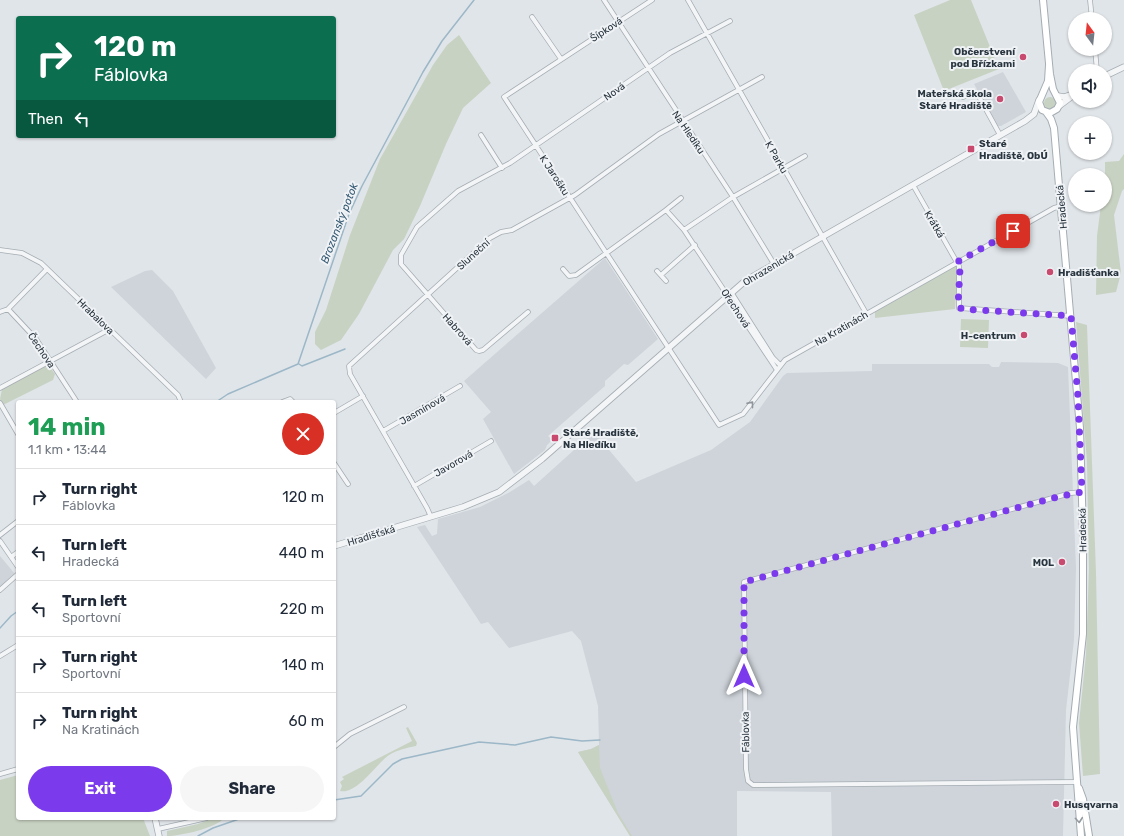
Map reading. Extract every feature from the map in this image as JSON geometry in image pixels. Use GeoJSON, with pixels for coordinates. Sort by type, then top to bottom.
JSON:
{"type":"FeatureCollection","features":[{"type":"Feature","properties":{"kind":"main road"},"geometry":{"type":"LineString","coordinates":[[1043,0],[1049,65],[1053,89],[1057,95],[1058,108],[1051,113],[1045,112],[1040,107],[1040,99],[1048,81],[1049,65]]}},
{"type":"Feature","properties":{"kind":"main road"},"geometry":{"type":"LineString","coordinates":[[1040,99],[1049,92],[1057,95]]}},
{"type":"Feature","properties":{"kind":"main road","name":"Hradecká"},"geometry":{"type":"LineString","coordinates":[[1055,133],[1058,108]]}},
{"type":"Feature","properties":{"kind":"main road","name":"Hradecká"},"geometry":{"type":"LineString","coordinates":[[1045,112],[1053,122],[1055,133],[1078,405],[1082,492],[1082,634],[1073,728],[1081,836]]}},
{"type":"Feature","properties":{"kind":"main road","name":"Hradecká"},"geometry":{"type":"LineString","coordinates":[[1077,782],[1083,799],[1090,836]]}},
{"type":"Feature","properties":{"kind":"street","name":"Na Hledíku"},"geometry":{"type":"LineString","coordinates":[[604,0],[682,121],[734,198],[774,264]]}},
{"type":"Feature","properties":{"kind":"street","name":"Šípková"},"geometry":{"type":"LineString","coordinates":[[504,97],[652,0]]}},
{"type":"Feature","properties":{"kind":"street","name":"K Parku"},"geometry":{"type":"LineString","coordinates":[[688,0],[866,313]]}},
{"type":"Feature","properties":{"kind":"street"},"geometry":{"type":"LineString","coordinates":[[1090,0],[1091,12]]}},
{"type":"Feature","properties":{"kind":"street"},"geometry":{"type":"LineString","coordinates":[[532,16],[561,59]]}},
{"type":"Feature","properties":{"kind":"street","name":"Nová"},"geometry":{"type":"LineString","coordinates":[[427,295],[400,261],[415,231],[422,222],[458,191],[502,168],[670,53],[730,21]]}},
{"type":"Feature","properties":{"kind":"street"},"geometry":{"type":"LineString","coordinates":[[1112,73],[1124,67]]}},
{"type":"Feature","properties":{"kind":"street","name":"Sluneční"},"geometry":{"type":"LineString","coordinates":[[431,517],[350,374],[349,366],[490,238],[502,232],[512,230],[570,198],[659,134],[762,77]]}},
{"type":"Feature","properties":{"kind":"street"},"geometry":{"type":"LineString","coordinates":[[963,97],[973,92],[977,93],[1000,135]]}},
{"type":"Feature","properties":{"kind":"street"},"geometry":{"type":"LineString","coordinates":[[1057,95],[1064,97],[1068,96]]}},
{"type":"Feature","properties":{"kind":"street","name":"K Jarošku"},"geometry":{"type":"LineString","coordinates":[[504,97],[668,348]]}},
{"type":"Feature","properties":{"kind":"street","name":"Ohrazenická"},"geometry":{"type":"LineString","coordinates":[[1025,121],[1036,112],[1040,99]]}},
{"type":"Feature","properties":{"kind":"street"},"geometry":{"type":"LineString","coordinates":[[1058,108],[1068,99]]}},
{"type":"Feature","properties":{"kind":"street","name":"Ohrazenická"},"geometry":{"type":"LineString","coordinates":[[431,517],[489,497],[511,484],[542,460],[749,278],[1000,135],[1045,112]]}},
{"type":"Feature","properties":{"kind":"street"},"geometry":{"type":"LineString","coordinates":[[481,135],[502,168]]}},
{"type":"Feature","properties":{"kind":"street"},"geometry":{"type":"LineString","coordinates":[[684,230],[734,198],[805,156]]}},
{"type":"Feature","properties":{"kind":"street","name":"Krátká"},"geometry":{"type":"LineString","coordinates":[[913,185],[957,262]]}},
{"type":"Feature","properties":{"kind":"street"},"geometry":{"type":"LineString","coordinates":[[563,269],[569,276],[574,276],[681,198]]}},
{"type":"Feature","properties":{"kind":"street","name":"Na Kratinách"},"geometry":{"type":"LineString","coordinates":[[668,348],[719,425],[743,414],[780,365],[866,313],[1054,208],[1061,206]]}},
{"type":"Feature","properties":{"kind":"street","name":"Ořechová"},"geometry":{"type":"LineString","coordinates":[[666,210],[684,230],[773,358],[780,365]]}},
{"type":"Feature","properties":{"kind":"street"},"geometry":{"type":"LineString","coordinates":[[661,275],[695,245]]}},
{"type":"Feature","properties":{"kind":"street","name":"Hrabalova"},"geometry":{"type":"LineString","coordinates":[[0,250],[27,254],[47,269],[178,395],[180,400]]}},
{"type":"Feature","properties":{"kind":"street"},"geometry":{"type":"LineString","coordinates":[[957,262],[960,269],[958,304],[960,309],[1071,316]]}},
{"type":"Feature","properties":{"kind":"street"},"geometry":{"type":"LineString","coordinates":[[0,312],[8,309],[47,269]]}},
{"type":"Feature","properties":{"kind":"street"},"geometry":{"type":"LineString","coordinates":[[657,271],[666,281]]}},
{"type":"Feature","properties":{"kind":"street","name":"Ořechová"},"geometry":{"type":"LineString","coordinates":[[729,294],[776,370]]}},
{"type":"Feature","properties":{"kind":"street","name":"Habrová"},"geometry":{"type":"LineString","coordinates":[[427,295],[479,351],[483,350],[528,312]]}},
{"type":"Feature","properties":{"kind":"street","name":"Čechova"},"geometry":{"type":"LineString","coordinates":[[8,309],[36,339],[76,400]]}},
{"type":"Feature","properties":{"kind":"street"},"geometry":{"type":"LineString","coordinates":[[0,388],[110,329]]}},
{"type":"Feature","properties":{"kind":"street","name":"Jasmínová"},"geometry":{"type":"LineString","coordinates":[[383,431],[460,386]]}},
{"type":"Feature","properties":{"kind":"street"},"geometry":{"type":"LineString","coordinates":[[336,412],[362,396]]}},
{"type":"Feature","properties":{"kind":"street"},"geometry":{"type":"LineString","coordinates":[[0,403],[16,431]]}},
{"type":"Feature","properties":{"kind":"street","name":"Javorová"},"geometry":{"type":"LineString","coordinates":[[414,486],[492,441]]}},
{"type":"Feature","properties":{"kind":"street"},"geometry":{"type":"LineString","coordinates":[[336,466],[348,484]]}},
{"type":"Feature","properties":{"kind":"street","name":"Fáblovka"},"geometry":{"type":"LineString","coordinates":[[1077,782],[752,785],[748,781],[746,770],[744,582],[1057,497],[1082,492]]}},
{"type":"Feature","properties":{"kind":"street","name":"Hradišťská"},"geometry":{"type":"LineString","coordinates":[[336,545],[431,517]]}},
{"type":"Feature","properties":{"kind":"street"},"geometry":{"type":"LineString","coordinates":[[0,535],[16,523]]}},
{"type":"Feature","properties":{"kind":"street"},"geometry":{"type":"LineString","coordinates":[[0,541],[16,564]]}},
{"type":"Feature","properties":{"kind":"street"},"geometry":{"type":"LineString","coordinates":[[11,557],[16,553]]}},
{"type":"Feature","properties":{"kind":"street"},"geometry":{"type":"LineString","coordinates":[[0,590],[16,576]]}},
{"type":"Feature","properties":{"kind":"street"},"geometry":{"type":"LineString","coordinates":[[0,656],[16,646]]}},
{"type":"Feature","properties":{"kind":"street"},"geometry":{"type":"LineString","coordinates":[[336,745],[350,734],[404,707]]}},
{"type":"Feature","properties":{"kind":"street"},"geometry":{"type":"LineString","coordinates":[[0,774],[16,770]]}},
{"type":"Feature","properties":{"kind":"street"},"geometry":{"type":"LineString","coordinates":[[156,820],[159,836]]}},
{"type":"Feature","properties":{"kind":"street"},"geometry":{"type":"LineString","coordinates":[[158,829],[198,820]]}},
{"type":"Feature","properties":{"kind":"shaded area","name":"Mateřská škola Staré Hradiště"},"geometry":{"type":"Polygon","coordinates":[[[1003,72],[1026,112],[1001,126],[997,126],[974,84],[1003,72]]]}},
{"type":"Feature","properties":{"kind":"shaded area"},"geometry":{"type":"Polygon","coordinates":[[[605,258],[658,339],[628,365],[624,364],[605,381],[605,386],[548,436],[552,440],[547,445],[545,450],[514,474],[483,419],[491,412],[464,381],[605,258]]]}},
{"type":"Feature","properties":{"kind":"shaded area"},"geometry":{"type":"Polygon","coordinates":[[[152,270],[173,291],[216,368],[206,379],[111,287],[145,271],[152,270]]]}},
{"type":"Feature","properties":{"kind":"shaded area"},"geometry":{"type":"Polygon","coordinates":[[[1001,362],[1058,363],[1068,367],[1076,568],[1074,640],[1066,710],[1063,836],[832,836],[831,792],[737,791],[737,836],[630,836],[578,752],[591,749],[599,745],[598,706],[581,641],[572,631],[509,648],[488,622],[481,624],[417,527],[425,525],[432,536],[437,534],[438,519],[480,507],[510,492],[529,480],[534,486],[594,432],[636,482],[711,450],[750,422],[783,376],[787,373],[872,371],[872,364],[989,364],[992,367],[999,367],[1001,362]]]}},
{"type":"Feature","properties":{"kind":"shaded area"},"geometry":{"type":"Polygon","coordinates":[[[0,556],[15,574],[0,587],[0,556]]]}},
{"type":"Feature","properties":{"kind":"green space"},"geometry":{"type":"Polygon","coordinates":[[[950,0],[971,0],[999,69],[944,91],[914,15],[950,0]]]}},
{"type":"Feature","properties":{"kind":"green space"},"geometry":{"type":"Polygon","coordinates":[[[459,35],[491,83],[463,108],[404,239],[393,250],[359,314],[341,340],[321,350],[315,344],[315,332],[326,310],[350,235],[380,159],[433,65],[447,45],[459,35]]]}},
{"type":"Feature","properties":{"kind":"green space"},"geometry":{"type":"Polygon","coordinates":[[[1048,97],[1052,97],[1056,103],[1052,109],[1048,109],[1044,105],[1044,101],[1048,97]]]}},
{"type":"Feature","properties":{"kind":"green space"},"geometry":{"type":"Polygon","coordinates":[[[1124,154],[1124,189],[1114,215],[1121,273],[1116,292],[1096,295],[1097,236],[1100,212],[1112,212],[1112,168],[1105,168],[1105,162],[1119,161],[1124,154]]]}},
{"type":"Feature","properties":{"kind":"green space"},"geometry":{"type":"Polygon","coordinates":[[[958,266],[955,309],[875,318],[875,312],[958,266]]]}},
{"type":"Feature","properties":{"kind":"green space"},"geometry":{"type":"Polygon","coordinates":[[[961,319],[989,320],[988,348],[960,347],[961,319]]]}},
{"type":"Feature","properties":{"kind":"green space"},"geometry":{"type":"Polygon","coordinates":[[[1076,322],[1087,325],[1096,573],[1100,774],[1083,776],[1079,723],[1086,654],[1089,568],[1087,462],[1076,322]]]}},
{"type":"Feature","properties":{"kind":"green space"},"geometry":{"type":"Polygon","coordinates":[[[49,366],[55,374],[53,380],[3,405],[0,399],[2,389],[44,367],[49,366]]]}},
{"type":"Feature","properties":{"kind":"green space"},"geometry":{"type":"Polygon","coordinates":[[[408,727],[417,743],[416,746],[398,750],[389,755],[360,783],[346,791],[340,791],[342,786],[340,782],[344,779],[342,777],[412,741],[406,728],[408,727]]]}},
{"type":"Feature","properties":{"kind":"green space"},"geometry":{"type":"Polygon","coordinates":[[[599,745],[600,768],[618,813],[632,836],[630,836],[578,752],[591,749],[599,745]]]}},
{"type":"Feature","properties":{"kind":"green space"},"geometry":{"type":"Polygon","coordinates":[[[16,776],[16,820],[144,820],[150,836],[0,836],[0,780],[16,776]]]}},
{"type":"Feature","properties":{"kind":"green space"},"geometry":{"type":"Polygon","coordinates":[[[209,820],[222,820],[214,825],[189,833],[167,836],[167,831],[209,820]]]}},
{"type":"Feature","properties":{"kind":"waterway","name":"Brozanský potok"},"geometry":{"type":"LineString","coordinates":[[219,400],[228,394],[298,364],[349,214],[362,186],[423,72],[442,41],[474,0]]}},
{"type":"Feature","properties":{"kind":"waterway"},"geometry":{"type":"LineString","coordinates":[[299,364],[302,366],[345,349]]}},
{"type":"Feature","properties":{"kind":"waterway","name":"Brozanský potok"},"geometry":{"type":"LineString","coordinates":[[0,628],[16,612]]}},
{"type":"Feature","properties":{"kind":"waterway"},"geometry":{"type":"LineString","coordinates":[[336,800],[361,796],[393,764],[402,759],[479,742],[515,745],[551,737],[582,741],[600,740]]}},
{"type":"Feature","properties":{"kind":"waterway"},"geometry":{"type":"LineString","coordinates":[[198,836],[213,828],[236,820]]}},
{"type":"Feature","properties":{"kind":"place","name":"Občerstvení pod Břízkami"},"geometry":{"type":"Point","coordinates":[1023,57]}},
{"type":"Feature","properties":{"kind":"place","name":"Mateřská škola Staré Hradiště"},"geometry":{"type":"Point","coordinates":[1000,99]}},
{"type":"Feature","properties":{"kind":"place","name":"Staré Hradiště, ObÚ"},"geometry":{"type":"Point","coordinates":[971,149]}},
{"type":"Feature","properties":{"kind":"place","name":"Hradišťanka"},"geometry":{"type":"Point","coordinates":[1050,272]}},
{"type":"Feature","properties":{"kind":"place","name":"H-centrum"},"geometry":{"type":"Point","coordinates":[1024,335]}},
{"type":"Feature","properties":{"kind":"place","name":"Staré Hradiště, Na Hledíku"},"geometry":{"type":"Point","coordinates":[555,438]}},
{"type":"Feature","properties":{"kind":"place","name":"MOL"},"geometry":{"type":"Point","coordinates":[1062,562]}},
{"type":"Feature","properties":{"kind":"place","name":"Husqvarna"},"geometry":{"type":"Point","coordinates":[1056,804]}},
{"type":"Feature","properties":{"kind":"route"},"geometry":{"type":"LineString","coordinates":[[744,676],[744,582],[1071,493],[1082,492],[1080,428],[1071,316],[1063,317],[962,309],[958,306],[960,269],[957,262],[1013,231]]}}]}
